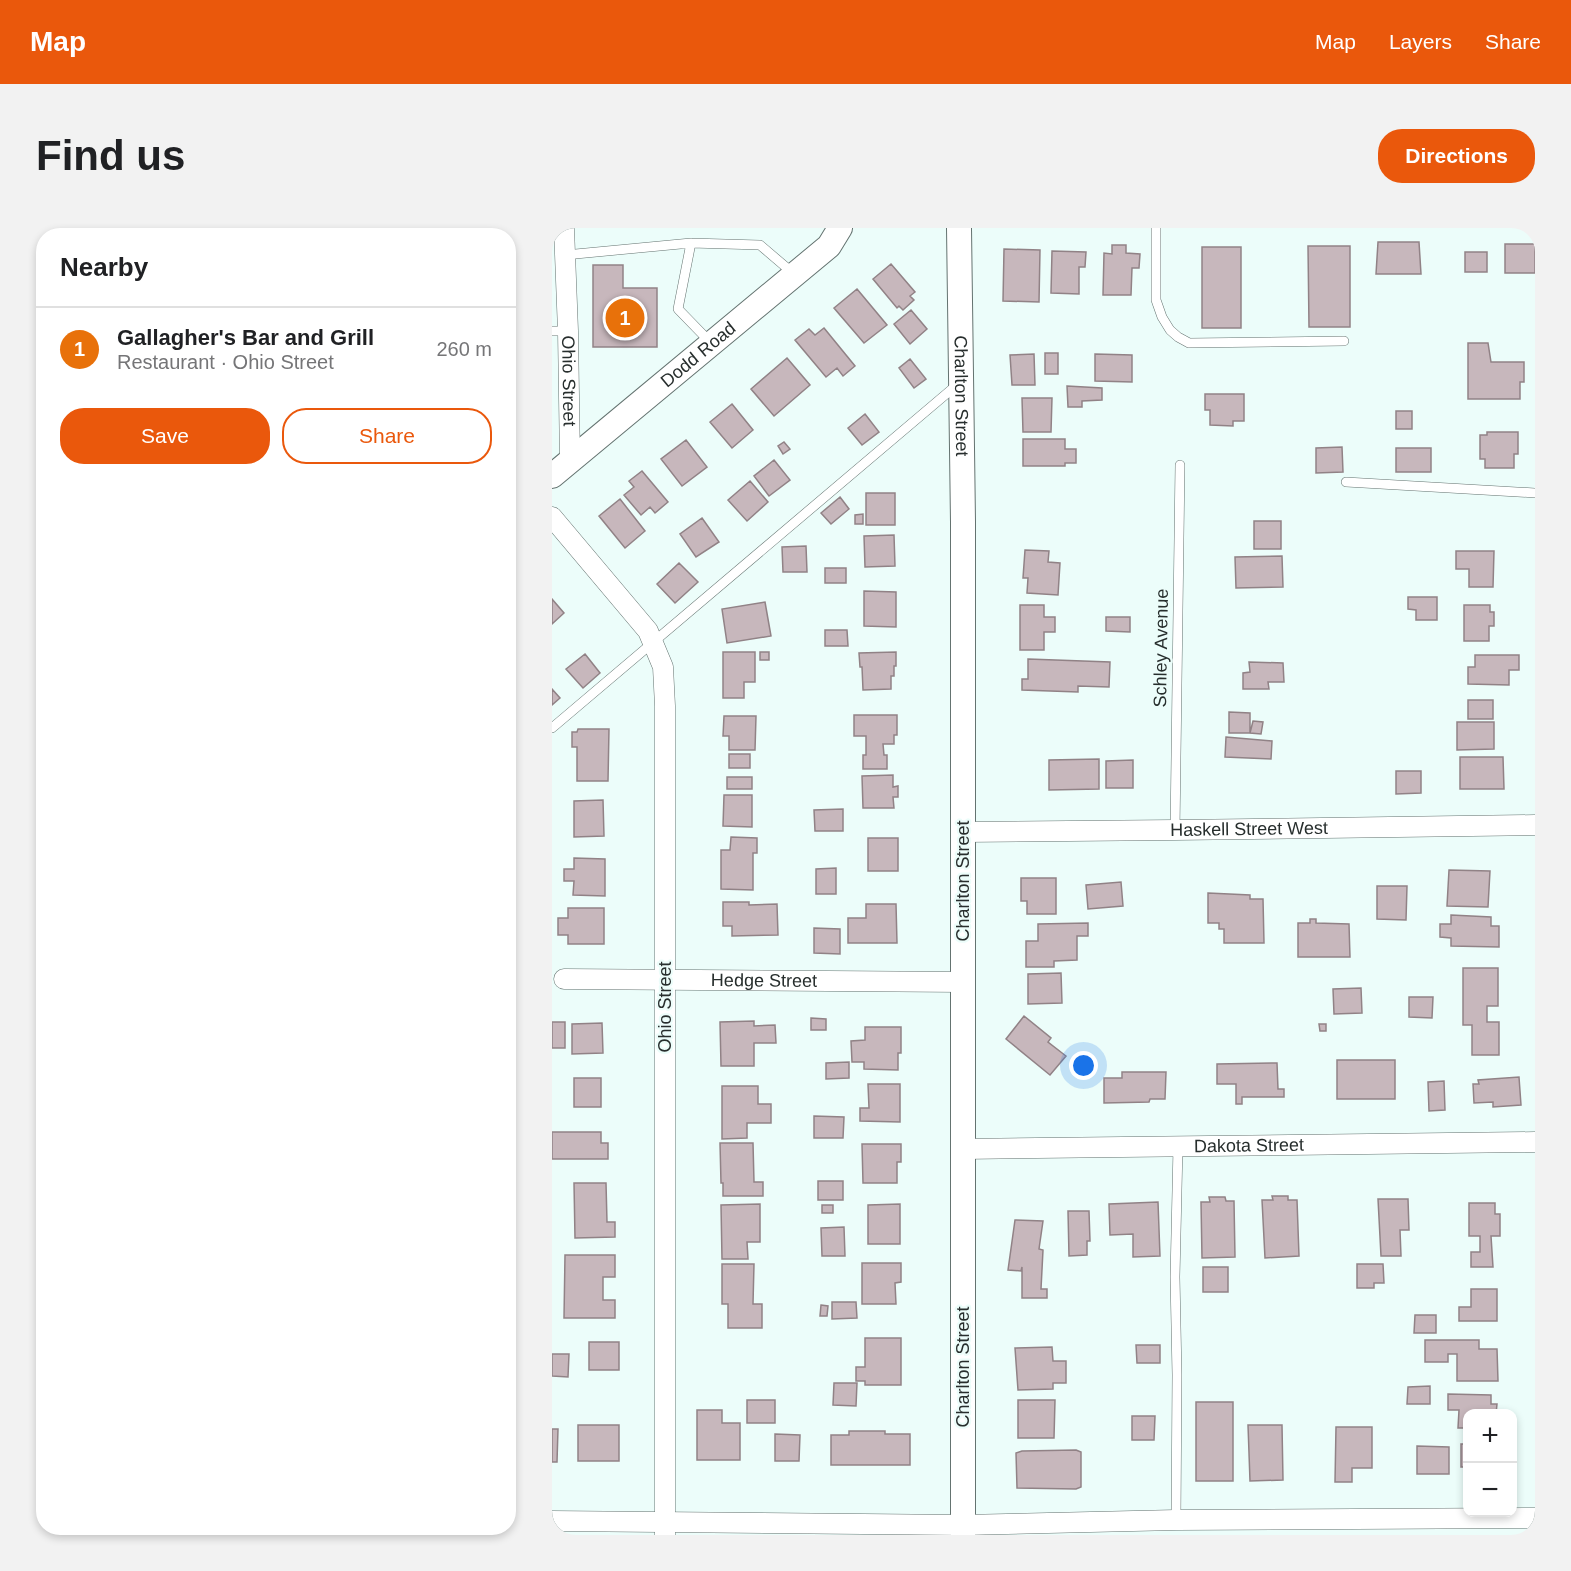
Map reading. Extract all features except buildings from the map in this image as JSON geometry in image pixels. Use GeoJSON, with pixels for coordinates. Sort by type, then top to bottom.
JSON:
{"type":"FeatureCollection","features":[{"type":"Feature","properties":{"kind":"street","name":"Ohio Street"},"geometry":{"type":"LineString","coordinates":[[561,469],[560,331],[565,255],[564,228]]}},
{"type":"Feature","properties":{"kind":"street","name":"Dodd Road"},"geometry":{"type":"LineString","coordinates":[[561,469],[829,246],[840,228]]}},
{"type":"Feature","properties":{"kind":"street","name":"Charlton Street"},"geometry":{"type":"LineString","coordinates":[[959,228],[962,381],[963,1530]]}},
{"type":"Feature","properties":{"kind":"street","name":"Ohio Street"},"geometry":{"type":"LineString","coordinates":[[552,517],[648,631],[663,667],[665,706],[665,1528]]}},
{"type":"Feature","properties":{"kind":"street","name":"Haskell Street West"},"geometry":{"type":"LineString","coordinates":[[963,832],[1535,825]]}},
{"type":"Feature","properties":{"kind":"street","name":"Hedge Street"},"geometry":{"type":"LineString","coordinates":[[564,979],[963,982]]}},
{"type":"Feature","properties":{"kind":"street","name":"Dakota Street"},"geometry":{"type":"LineString","coordinates":[[963,1149],[1535,1142]]}},
{"type":"Feature","properties":{"kind":"street"},"geometry":{"type":"LineString","coordinates":[[552,1521],[665,1528],[963,1530],[1176,1520],[1535,1518]]}},
{"type":"Feature","properties":{"kind":"lane"},"geometry":{"type":"LineString","coordinates":[[1156,228],[1156,300],[1162,317],[1170,330],[1178,337],[1189,343],[1344,341]]}},
{"type":"Feature","properties":{"kind":"lane"},"geometry":{"type":"LineString","coordinates":[[565,255],[691,243],[760,245],[795,275]]}},
{"type":"Feature","properties":{"kind":"lane"},"geometry":{"type":"LineString","coordinates":[[691,243],[678,309],[712,344]]}},
{"type":"Feature","properties":{"kind":"lane"},"geometry":{"type":"LineString","coordinates":[[552,728],[962,381]]}},
{"type":"Feature","properties":{"kind":"lane","name":"Schley Avenue"},"geometry":{"type":"LineString","coordinates":[[1176,830],[1180,465]]}},
{"type":"Feature","properties":{"kind":"lane"},"geometry":{"type":"LineString","coordinates":[[1346,482],[1535,493]]}},
{"type":"Feature","properties":{"kind":"lane"},"geometry":{"type":"LineString","coordinates":[[1176,1520],[1178,1147]]}},
{"type":"Feature","properties":{"kind":"place","name":"Gallagher's Bar and Grill"},"geometry":{"type":"Point","coordinates":[625,318]}}]}
